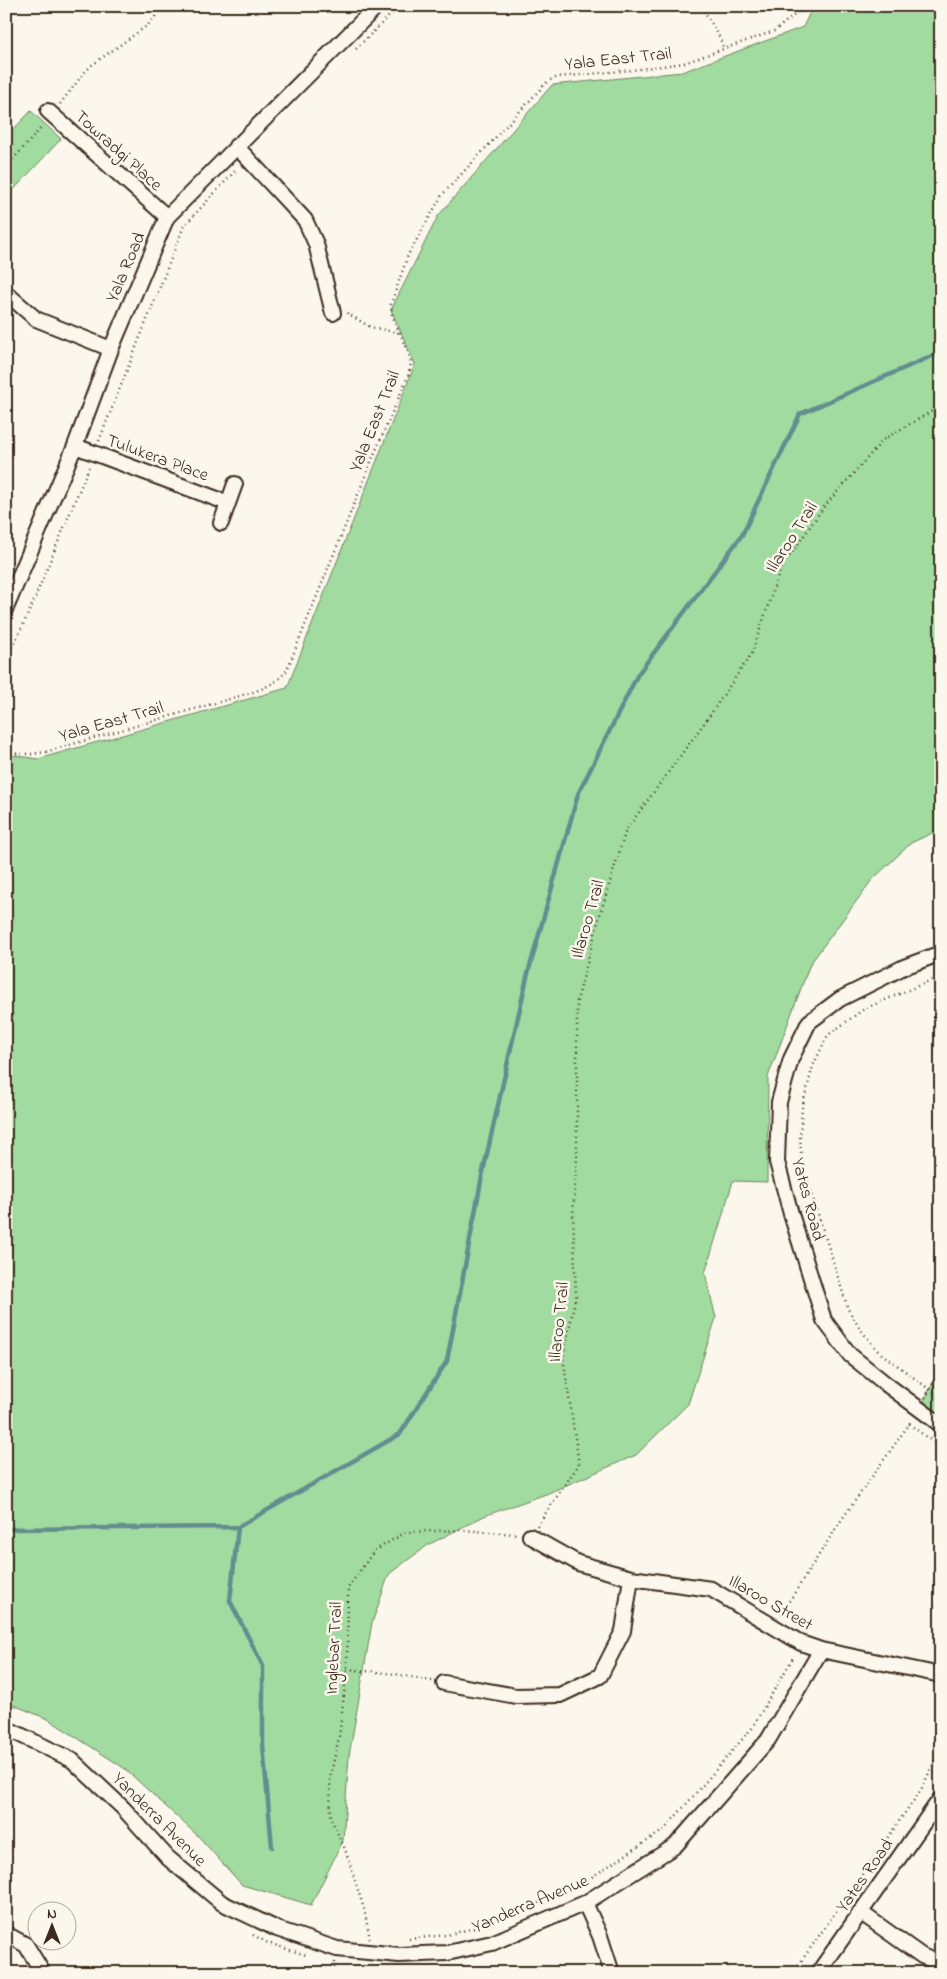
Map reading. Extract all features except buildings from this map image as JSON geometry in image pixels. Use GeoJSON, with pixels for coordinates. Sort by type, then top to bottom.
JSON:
{"type":"FeatureCollection","features":[{"type":"Feature","properties":{"kind":"street","name":"Yala Road"},"geometry":{"type":"LineString","coordinates":[[6,608],[75,446],[111,349],[166,217],[377,6]]}},
{"type":"Feature","properties":{"kind":"street","name":"Towradgi Place"},"geometry":{"type":"LineString","coordinates":[[50,113],[166,217]]}},
{"type":"Feature","properties":{"kind":"street"},"geometry":{"type":"LineString","coordinates":[[236,146],[306,220],[316,244],[333,310]]}},
{"type":"Feature","properties":{"kind":"street"},"geometry":{"type":"LineString","coordinates":[[6,293],[36,319],[111,349]]}},
{"type":"Feature","properties":{"kind":"street","name":"Tulukera Place"},"geometry":{"type":"LineString","coordinates":[[75,446],[228,503]]}},
{"type":"Feature","properties":{"kind":"street"},"geometry":{"type":"LineString","coordinates":[[221,523],[235,484]]}},
{"type":"Feature","properties":{"kind":"street","name":"Yates Road"},"geometry":{"type":"LineString","coordinates":[[941,953],[904,967],[840,998],[809,1022],[791,1059],[779,1102],[777,1162],[824,1320],[850,1355],[941,1425]]}},
{"type":"Feature","properties":{"kind":"street","name":"Illaroo Street"},"geometry":{"type":"LineString","coordinates":[[530,1536],[578,1563],[631,1578],[711,1589],[801,1643],[821,1650],[941,1675]]}},
{"type":"Feature","properties":{"kind":"street"},"geometry":{"type":"LineString","coordinates":[[444,1683],[516,1696],[560,1695],[600,1676],[623,1630],[631,1578]]}},
{"type":"Feature","properties":{"kind":"street","name":"Yanderra Avenue"},"geometry":{"type":"LineString","coordinates":[[6,1728],[72,1760],[123,1808],[168,1858],[222,1903],[277,1929],[337,1949],[399,1955],[447,1953],[492,1943],[585,1903],[675,1846],[768,1740],[821,1650]]}},
{"type":"Feature","properties":{"kind":"street","name":"Yates Road"},"geometry":{"type":"LineString","coordinates":[[818,1973],[941,1798]]}},
{"type":"Feature","properties":{"kind":"street"},"geometry":{"type":"LineString","coordinates":[[585,1903],[600,1936],[612,1973]]}},
{"type":"Feature","properties":{"kind":"street"},"geometry":{"type":"LineString","coordinates":[[860,1912],[922,1956],[941,1964]]}},
{"type":"Feature","properties":{"kind":"street"},"geometry":{"type":"LineString","coordinates":[[6,1934],[26,1945],[43,1973]]}},
{"type":"Feature","properties":{"kind":"path"},"geometry":{"type":"LineString","coordinates":[[6,167],[84,73],[108,53],[148,25],[155,17],[158,6]]}},
{"type":"Feature","properties":{"kind":"path"},"geometry":{"type":"LineString","coordinates":[[351,54],[400,6]]}},
{"type":"Feature","properties":{"kind":"path"},"geometry":{"type":"LineString","coordinates":[[701,6],[718,34],[724,49]]}},
{"type":"Feature","properties":{"kind":"path","name":"Yala East Trail"},"geometry":{"type":"LineString","coordinates":[[6,753],[45,752],[250,693],[270,686],[280,679],[288,670],[373,457],[409,374],[409,354],[392,315],[393,296],[408,255],[442,195],[548,81],[558,77],[684,63],[774,31],[806,6]]}},
{"type":"Feature","properties":{"kind":"path"},"geometry":{"type":"LineString","coordinates":[[6,655],[14,644],[29,612],[184,226],[247,158]]}},
{"type":"Feature","properties":{"kind":"path"},"geometry":{"type":"LineString","coordinates":[[333,310],[355,316],[370,327],[399,333]]}},
{"type":"Feature","properties":{"kind":"path","name":"Illaroo Trail"},"geometry":{"type":"LineString","coordinates":[[530,1536],[579,1464],[563,1357],[576,1296],[573,1214],[577,1157],[577,1001],[601,911],[626,830],[708,718],[752,653],[780,570],[823,508],[884,439],[941,406]]}},
{"type":"Feature","properties":{"kind":"path"},"geometry":{"type":"LineString","coordinates":[[941,976],[864,1009],[828,1035],[813,1066],[802,1108],[800,1136],[802,1163],[848,1309],[878,1351],[941,1398]]}},
{"type":"Feature","properties":{"kind":"path"},"geometry":{"type":"LineString","coordinates":[[773,1625],[840,1522],[920,1408],[941,1368]]}},
{"type":"Feature","properties":{"kind":"path"},"geometry":{"type":"LineString","coordinates":[[909,1424],[941,1448]]}},
{"type":"Feature","properties":{"kind":"path","name":"Inglebar Trail"},"geometry":{"type":"LineString","coordinates":[[370,1939],[364,1909],[345,1849],[331,1819],[330,1778],[339,1737],[347,1669],[348,1588],[374,1551],[406,1532],[499,1531],[530,1536]]}},
{"type":"Feature","properties":{"kind":"path"},"geometry":{"type":"LineString","coordinates":[[408,1939],[446,1935],[487,1925],[578,1886],[664,1830],[752,1728],[801,1643]]}},
{"type":"Feature","properties":{"kind":"path"},"geometry":{"type":"LineString","coordinates":[[347,1669],[395,1674],[444,1683]]}},
{"type":"Feature","properties":{"kind":"path"},"geometry":{"type":"LineString","coordinates":[[793,1973],[921,1790],[937,1756],[941,1740]]}},
{"type":"Feature","properties":{"kind":"path"},"geometry":{"type":"LineString","coordinates":[[362,1938],[379,1939]]}},
{"type":"Feature","properties":{"kind":"green space"},"geometry":{"type":"Polygon","coordinates":[[[813,6],[941,6],[941,829],[911,843],[872,880],[810,964],[768,1077],[767,1182],[733,1181],[705,1273],[716,1318],[688,1404],[636,1455],[546,1494],[484,1516],[428,1545],[389,1574],[372,1623],[349,1756],[343,1841],[311,1905],[242,1885],[199,1837],[124,1768],[48,1719],[6,1702],[6,754],[38,759],[287,688],[415,364],[391,310],[438,216],[552,85],[682,72],[803,27],[813,6]]]}},
{"type":"Feature","properties":{"kind":"green space"},"geometry":{"type":"Polygon","coordinates":[[[31,111],[61,139],[6,198],[6,137],[31,111]]]}},
{"type":"Feature","properties":{"kind":"green space"},"geometry":{"type":"Polygon","coordinates":[[[941,1368],[941,1425],[920,1408],[941,1368]]]}},
{"type":"Feature","properties":{"kind":"waterway"},"geometry":{"type":"LineString","coordinates":[[6,1529],[238,1527],[400,1434],[447,1361],[482,1176],[527,977],[578,794],[638,674],[742,535],[800,414],[941,352]]}},
{"type":"Feature","properties":{"kind":"waterway"},"geometry":{"type":"LineString","coordinates":[[238,1527],[230,1601],[263,1666],[263,1745],[272,1847]]}}]}
